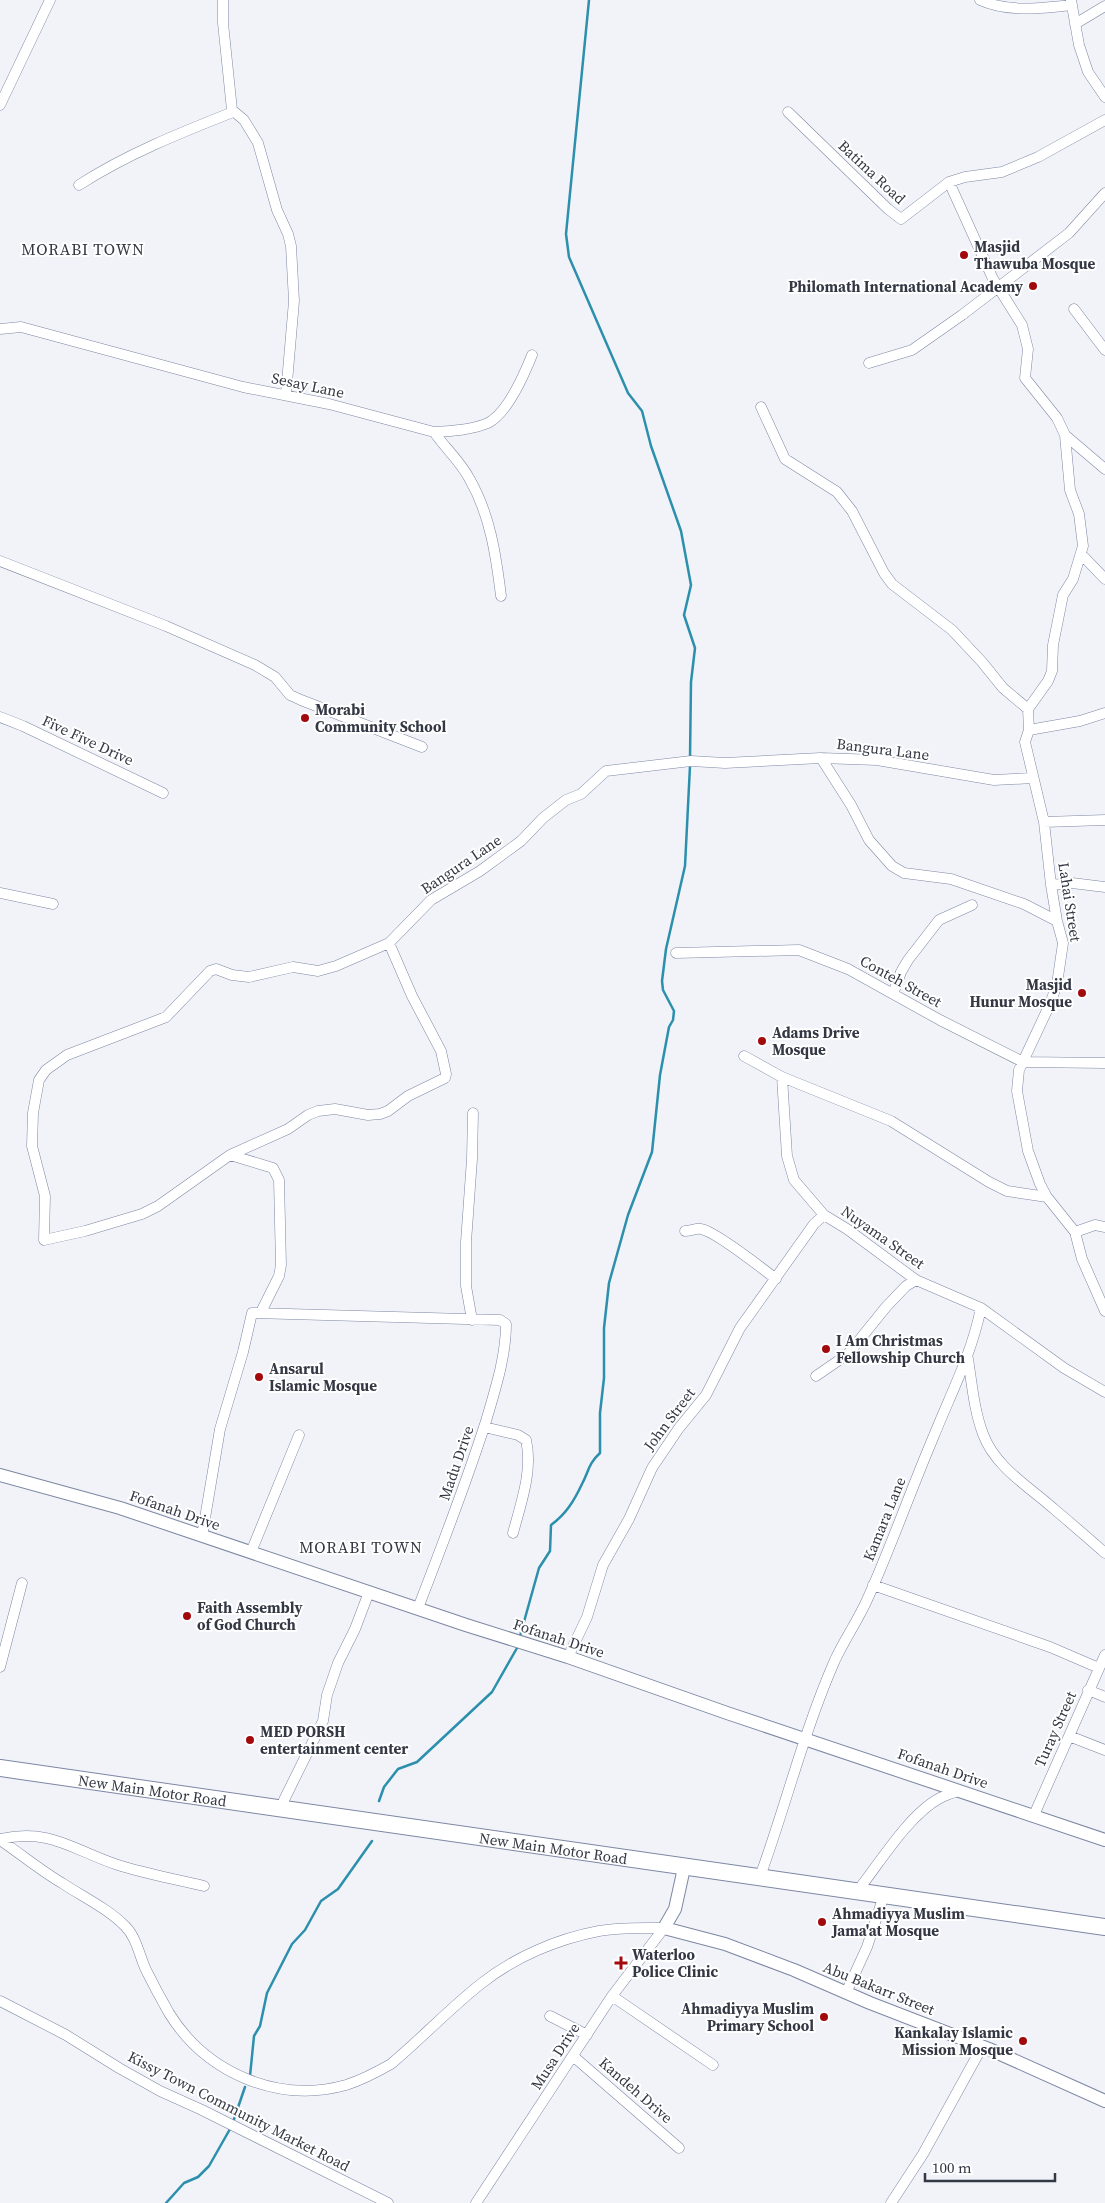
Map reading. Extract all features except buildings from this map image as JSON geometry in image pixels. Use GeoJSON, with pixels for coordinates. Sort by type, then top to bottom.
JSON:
{"type":"FeatureCollection","features":[{"type":"Feature","properties":{"kind":"highway","name":"New Main Motor Road"},"geometry":{"type":"LineString","coordinates":[[0,1760],[1105,1919]]}},
{"type":"Feature","properties":{"kind":"highway","name":"New Main Motor Road"},"geometry":{"type":"LineString","coordinates":[[0,1768],[684,1868],[1105,1927]]}},
{"type":"Feature","properties":{"kind":"street"},"geometry":{"type":"LineString","coordinates":[[0,105],[50,0]]}},
{"type":"Feature","properties":{"kind":"street"},"geometry":{"type":"LineString","coordinates":[[223,0],[222,22],[233,112],[244,120],[258,143],[277,210],[288,234],[291,246],[294,301],[286,394]]}},
{"type":"Feature","properties":{"kind":"street"},"geometry":{"type":"LineString","coordinates":[[980,0],[1007,8],[1031,9],[1071,3],[1079,45],[1088,72],[1104,93]]}},
{"type":"Feature","properties":{"kind":"street"},"geometry":{"type":"LineString","coordinates":[[1075,24],[1105,6]]}},
{"type":"Feature","properties":{"kind":"street"},"geometry":{"type":"LineString","coordinates":[[79,185],[103,170],[180,132],[233,112]]}},
{"type":"Feature","properties":{"kind":"street","name":"Batima Road"},"geometry":{"type":"LineString","coordinates":[[788,112],[888,209],[901,219],[949,182],[965,177],[1002,172],[1038,157],[1105,120]]}},
{"type":"Feature","properties":{"kind":"street"},"geometry":{"type":"LineString","coordinates":[[949,182],[993,278],[1022,325],[1028,349],[1025,378],[1057,418],[1065,435],[1070,490],[1079,514],[1083,546],[1082,554],[1063,595],[1053,645],[1052,672],[1048,681],[1028,708],[1029,730],[1080,721],[1105,712]]}},
{"type":"Feature","properties":{"kind":"street"},"geometry":{"type":"LineString","coordinates":[[869,363],[912,350],[962,315],[998,285],[1069,232],[1105,193]]}},
{"type":"Feature","properties":{"kind":"street"},"geometry":{"type":"LineString","coordinates":[[1074,309],[1105,350]]}},
{"type":"Feature","properties":{"kind":"street","name":"Sesay Lane"},"geometry":{"type":"LineString","coordinates":[[0,328],[21,327],[244,386],[372,414],[434,432]]}},
{"type":"Feature","properties":{"kind":"street"},"geometry":{"type":"LineString","coordinates":[[501,596],[494,544],[483,506],[469,477],[446,450],[434,432],[464,430],[489,422],[502,410],[521,381],[532,355]]}},
{"type":"Feature","properties":{"kind":"street"},"geometry":{"type":"LineString","coordinates":[[761,407],[785,459],[837,492],[852,511],[892,584],[952,630],[1003,688],[1028,708]]}},
{"type":"Feature","properties":{"kind":"street"},"geometry":{"type":"LineString","coordinates":[[1065,435],[1105,469]]}},
{"type":"Feature","properties":{"kind":"street"},"geometry":{"type":"LineString","coordinates":[[1082,554],[1105,580]]}},
{"type":"Feature","properties":{"kind":"street"},"geometry":{"type":"LineString","coordinates":[[0,561],[166,626],[255,665],[275,677],[290,695],[422,747]]}},
{"type":"Feature","properties":{"kind":"street","name":"Five Five Drive"},"geometry":{"type":"LineString","coordinates":[[0,718],[23,726],[163,792]]}},
{"type":"Feature","properties":{"kind":"street","name":"Lahai Street"},"geometry":{"type":"LineString","coordinates":[[1029,730],[1025,742],[1044,822],[1051,885],[1057,921],[1063,942],[1057,984],[1050,1004],[1019,1070],[1016,1090],[1028,1151],[1047,1197],[1076,1232],[1082,1259],[1105,1311]]}},
{"type":"Feature","properties":{"kind":"street"},"geometry":{"type":"LineString","coordinates":[[821,758],[851,805],[869,840],[892,866],[904,873],[950,879],[1024,904],[1057,921]]}},
{"type":"Feature","properties":{"kind":"street","name":"Bangura Lane"},"geometry":{"type":"LineString","coordinates":[[230,1155],[150,1210],[86,1231],[44,1240],[45,1196],[32,1146],[33,1113],[39,1080],[46,1070],[68,1055],[166,1018],[210,971],[216,969],[232,975],[249,977],[293,967],[318,971],[336,966],[390,943],[432,900],[501,856],[521,841],[543,818],[566,800],[580,794],[606,771],[691,761],[725,762],[821,758],[877,760],[994,780],[1033,778]]}},
{"type":"Feature","properties":{"kind":"street"},"geometry":{"type":"LineString","coordinates":[[1044,822],[1105,820]]}},
{"type":"Feature","properties":{"kind":"street"},"geometry":{"type":"LineString","coordinates":[[1051,885],[1072,884],[1105,887]]}},
{"type":"Feature","properties":{"kind":"street"},"geometry":{"type":"LineString","coordinates":[[0,893],[53,904]]}},
{"type":"Feature","properties":{"kind":"street"},"geometry":{"type":"LineString","coordinates":[[893,994],[901,972],[908,960],[939,920],[972,906]]}},
{"type":"Feature","properties":{"kind":"street"},"geometry":{"type":"LineString","coordinates":[[230,1155],[282,1133],[297,1121],[318,1110],[335,1109],[368,1115],[380,1114],[388,1111],[408,1096],[445,1078],[446,1074],[441,1051],[412,996],[390,943]]}},
{"type":"Feature","properties":{"kind":"street","name":"Conteh Street"},"geometry":{"type":"LineString","coordinates":[[676,952],[799,950],[848,969],[1023,1062],[1105,1063]]}},
{"type":"Feature","properties":{"kind":"street"},"geometry":{"type":"LineString","coordinates":[[744,1056],[782,1077],[890,1121],[989,1182],[1007,1191],[1047,1197]]}},
{"type":"Feature","properties":{"kind":"street","name":"Nuyama Street"},"geometry":{"type":"LineString","coordinates":[[782,1077],[787,1156],[794,1180],[824,1215],[847,1229],[916,1280],[982,1308],[1064,1368],[1105,1392]]}},
{"type":"Feature","properties":{"kind":"street"},"geometry":{"type":"LineString","coordinates":[[202,1536],[220,1428],[243,1352],[252,1313],[472,1320],[466,1286],[466,1242],[473,1113]]}},
{"type":"Feature","properties":{"kind":"street"},"geometry":{"type":"LineString","coordinates":[[230,1155],[273,1168],[279,1180],[281,1265],[279,1276],[261,1312]]}},
{"type":"Feature","properties":{"kind":"street","name":"John Street"},"geometry":{"type":"LineString","coordinates":[[568,1657],[587,1616],[603,1564],[630,1519],[652,1468],[679,1428],[706,1394],[735,1336],[814,1224],[824,1215]]}},
{"type":"Feature","properties":{"kind":"street"},"geometry":{"type":"LineString","coordinates":[[1076,1232],[1095,1225],[1105,1227]]}},
{"type":"Feature","properties":{"kind":"street"},"geometry":{"type":"LineString","coordinates":[[685,1231],[701,1229],[713,1235],[750,1259],[776,1280]]}},
{"type":"Feature","properties":{"kind":"street"},"geometry":{"type":"LineString","coordinates":[[816,1376],[848,1354],[886,1307],[906,1286],[916,1280]]}},
{"type":"Feature","properties":{"kind":"street","name":"Kamara Lane"},"geometry":{"type":"LineString","coordinates":[[762,1871],[785,1806],[805,1738],[836,1658],[857,1620],[893,1540],[934,1436],[968,1359],[982,1308]]}},
{"type":"Feature","properties":{"kind":"street","name":"Madu Drive"},"geometry":{"type":"LineString","coordinates":[[418,1608],[468,1479],[496,1388],[506,1337],[506,1324],[500,1320],[472,1320]]}},
{"type":"Feature","properties":{"kind":"street"},"geometry":{"type":"LineString","coordinates":[[968,1359],[976,1411],[983,1434],[991,1451],[1011,1473],[1105,1553]]}},
{"type":"Feature","properties":{"kind":"street"},"geometry":{"type":"LineString","coordinates":[[484,1427],[518,1435],[526,1440],[529,1452],[525,1488],[513,1533]]}},
{"type":"Feature","properties":{"kind":"street"},"geometry":{"type":"LineString","coordinates":[[251,1552],[299,1435]]}},
{"type":"Feature","properties":{"kind":"street","name":"Fofanah Drive"},"geometry":{"type":"LineString","coordinates":[[0,1475],[81,1496],[251,1552],[568,1657],[1105,1840]]}},
{"type":"Feature","properties":{"kind":"street"},"geometry":{"type":"LineString","coordinates":[[0,1667],[22,1583]]}},
{"type":"Feature","properties":{"kind":"street"},"geometry":{"type":"LineString","coordinates":[[873,1585],[1050,1647],[1099,1668]]}},
{"type":"Feature","properties":{"kind":"street"},"geometry":{"type":"LineString","coordinates":[[284,1800],[323,1721],[327,1695],[369,1592]]}},
{"type":"Feature","properties":{"kind":"street","name":"Turay Street"},"geometry":{"type":"LineString","coordinates":[[1034,1815],[1105,1655]]}},
{"type":"Feature","properties":{"kind":"street"},"geometry":{"type":"LineString","coordinates":[[1088,1690],[1105,1697]]}},
{"type":"Feature","properties":{"kind":"street"},"geometry":{"type":"LineString","coordinates":[[1069,1736],[1105,1750]]}},
{"type":"Feature","properties":{"kind":"street"},"geometry":{"type":"LineString","coordinates":[[862,1885],[898,1838],[919,1815],[940,1798],[958,1791]]}},
{"type":"Feature","properties":{"kind":"street"},"geometry":{"type":"LineString","coordinates":[[0,1839],[18,1835],[44,1837],[79,1848],[118,1865],[204,1886]]}},
{"type":"Feature","properties":{"kind":"street"},"geometry":{"type":"LineString","coordinates":[[0,1839],[42,1871],[109,1912],[126,1927],[134,1938],[145,1969],[170,2015],[193,2044],[212,2061],[239,2077],[269,2087],[303,2091],[327,2088],[356,2081],[391,2064],[482,1983],[511,1963],[541,1949],[572,1937],[601,1930],[664,1928],[675,1909],[684,1868]]}},
{"type":"Feature","properties":{"kind":"street"},"geometry":{"type":"LineString","coordinates":[[846,1993],[867,1947],[884,1895]]}},
{"type":"Feature","properties":{"kind":"street","name":"Abu Bakarr Street"},"geometry":{"type":"LineString","coordinates":[[664,1928],[724,1944],[794,1970],[846,1993],[982,2046],[1105,2101]]}},
{"type":"Feature","properties":{"kind":"street","name":"Musa Drive"},"geometry":{"type":"LineString","coordinates":[[476,2203],[612,1996],[664,1928]]}},
{"type":"Feature","properties":{"kind":"street"},"geometry":{"type":"LineString","coordinates":[[612,1996],[713,2065]]}},
{"type":"Feature","properties":{"kind":"street","name":"Kissy Town Community Market Road"},"geometry":{"type":"LineString","coordinates":[[0,2001],[66,2035],[160,2091],[388,2203]]}},
{"type":"Feature","properties":{"kind":"street"},"geometry":{"type":"LineString","coordinates":[[550,2016],[587,2035]]}},
{"type":"Feature","properties":{"kind":"street"},"geometry":{"type":"LineString","coordinates":[[891,2203],[926,2148],[982,2046]]}},
{"type":"Feature","properties":{"kind":"street","name":"Kandeh Drive"},"geometry":{"type":"LineString","coordinates":[[573,2056],[679,2148]]}},
{"type":"Feature","properties":{"kind":"waterway"},"geometry":{"type":"LineString","coordinates":[[589,0],[566,234],[569,257],[628,393],[642,411],[651,446],[681,531],[691,585],[684,615],[695,648],[691,682],[690,758]]}},
{"type":"Feature","properties":{"kind":"waterway"},"geometry":{"type":"LineString","coordinates":[[520,1636],[539,1568],[550,1551],[551,1525],[569,1507],[591,1464],[600,1453],[600,1413],[604,1378],[604,1328],[609,1283],[628,1215],[652,1152],[660,1075],[669,1027],[673,1020],[674,1011],[663,990],[662,981],[666,949],[685,866],[690,766]]}},
{"type":"Feature","properties":{"kind":"waterway"},"geometry":{"type":"LineString","coordinates":[[379,1801],[384,1787],[398,1769],[417,1762],[492,1692],[517,1648]]}},
{"type":"Feature","properties":{"kind":"waterway"},"geometry":{"type":"LineString","coordinates":[[250,2076],[254,2036],[260,2026],[267,1993],[292,1944],[305,1930],[321,1901],[338,1889],[372,1841]]}},
{"type":"Feature","properties":{"kind":"waterway"},"geometry":{"type":"LineString","coordinates":[[233,2122],[245,2087]]}},
{"type":"Feature","properties":{"kind":"waterway"},"geometry":{"type":"LineString","coordinates":[[166,2203],[184,2183],[198,2177],[209,2166],[230,2129]]}},
{"type":"Feature","properties":{"kind":"place","name":"Masjid Thawuba Mosque"},"geometry":{"type":"Point","coordinates":[964,255]}},
{"type":"Feature","properties":{"kind":"place","name":"Philomath International Academy"},"geometry":{"type":"Point","coordinates":[1033,286]}},
{"type":"Feature","properties":{"kind":"place","name":"Morabi Community School"},"geometry":{"type":"Point","coordinates":[305,718]}},
{"type":"Feature","properties":{"kind":"place","name":"Masjid Hunur Mosque"},"geometry":{"type":"Point","coordinates":[1082,993]}},
{"type":"Feature","properties":{"kind":"place","name":"Adams Drive Mosque"},"geometry":{"type":"Point","coordinates":[762,1041]}},
{"type":"Feature","properties":{"kind":"place","name":"I Am Christmas Fellowship Church"},"geometry":{"type":"Point","coordinates":[826,1349]}},
{"type":"Feature","properties":{"kind":"place","name":"Ansarul Islamic Mosque"},"geometry":{"type":"Point","coordinates":[259,1377]}},
{"type":"Feature","properties":{"kind":"place","name":"Faith Assembly of God Church"},"geometry":{"type":"Point","coordinates":[187,1616]}},
{"type":"Feature","properties":{"kind":"place","name":"MED PORSH entertainment center"},"geometry":{"type":"Point","coordinates":[250,1740]}},
{"type":"Feature","properties":{"kind":"place","name":"Ahmadiyya Muslim Jama'at Mosque"},"geometry":{"type":"Point","coordinates":[822,1922]}},
{"type":"Feature","properties":{"kind":"place","name":"Waterloo Police Clinic"},"geometry":{"type":"Point","coordinates":[621,1963]}},
{"type":"Feature","properties":{"kind":"place","name":"Ahmadiyya Muslim Primary School"},"geometry":{"type":"Point","coordinates":[824,2017]}},
{"type":"Feature","properties":{"kind":"place","name":"Kankalay Islamic Mission Mosque"},"geometry":{"type":"Point","coordinates":[1023,2041]}},
{"type":"Feature","properties":{"kind":"district","name":"MORABI TOWN"},"geometry":{"type":"Point","coordinates":[83,249]}},
{"type":"Feature","properties":{"kind":"district","name":"MORABI TOWN"},"geometry":{"type":"Point","coordinates":[361,1547]}}]}
